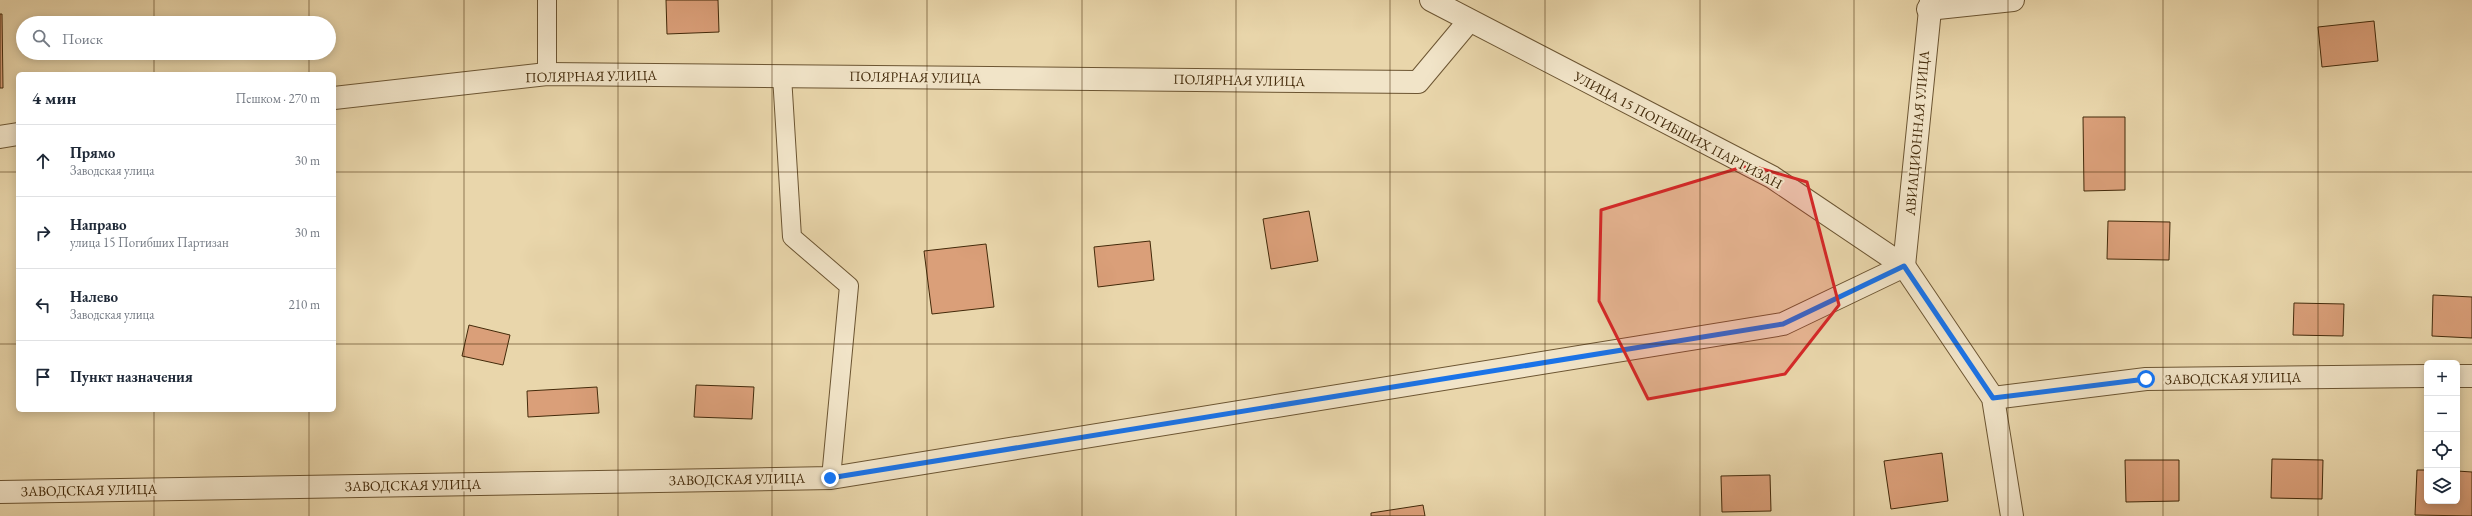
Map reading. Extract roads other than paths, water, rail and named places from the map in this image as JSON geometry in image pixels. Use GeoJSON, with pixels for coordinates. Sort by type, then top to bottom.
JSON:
{"type":"FeatureCollection","features":[{"type":"Feature","properties":{"kind":"street","name":"УЛИЦА 15 ПОГИБШИХ ПАРТИЗАН"},"geometry":{"type":"LineString","coordinates":[[1432,0],[1469,21],[1772,177],[1904,266],[1993,398],[2012,516]]}},
{"type":"Feature","properties":{"kind":"street"},"geometry":{"type":"LineString","coordinates":[[1930,5],[2013,0]]}},
{"type":"Feature","properties":{"kind":"street","name":"АВИАЦИОННАЯ УЛИЦА"},"geometry":{"type":"LineString","coordinates":[[1904,266],[1930,5]]}},
{"type":"Feature","properties":{"kind":"street","name":"ПОЛЯРНАЯ УЛИЦА"},"geometry":{"type":"LineString","coordinates":[[336,98],[547,74],[1418,82],[1469,21]]}},
{"type":"Feature","properties":{"kind":"street"},"geometry":{"type":"LineString","coordinates":[[0,136],[16,134]]}},
{"type":"Feature","properties":{"kind":"street","name":"ЗАВОДСКАЯ УЛИЦА"},"geometry":{"type":"LineString","coordinates":[[0,492],[830,478],[1783,324],[1904,266]]}},
{"type":"Feature","properties":{"kind":"street","name":"ЗАВОДСКАЯ УЛИЦА"},"geometry":{"type":"LineString","coordinates":[[1993,398],[2146,379],[2424,376]]}},
{"type":"Feature","properties":{"kind":"street"},"geometry":{"type":"LineString","coordinates":[[2460,376],[2472,376]]}},
{"type":"Feature","properties":{"kind":"lane"},"geometry":{"type":"LineString","coordinates":[[546,0],[547,74]]}},
{"type":"Feature","properties":{"kind":"lane"},"geometry":{"type":"LineString","coordinates":[[782,76],[792,237],[849,286],[830,478]]}}]}
